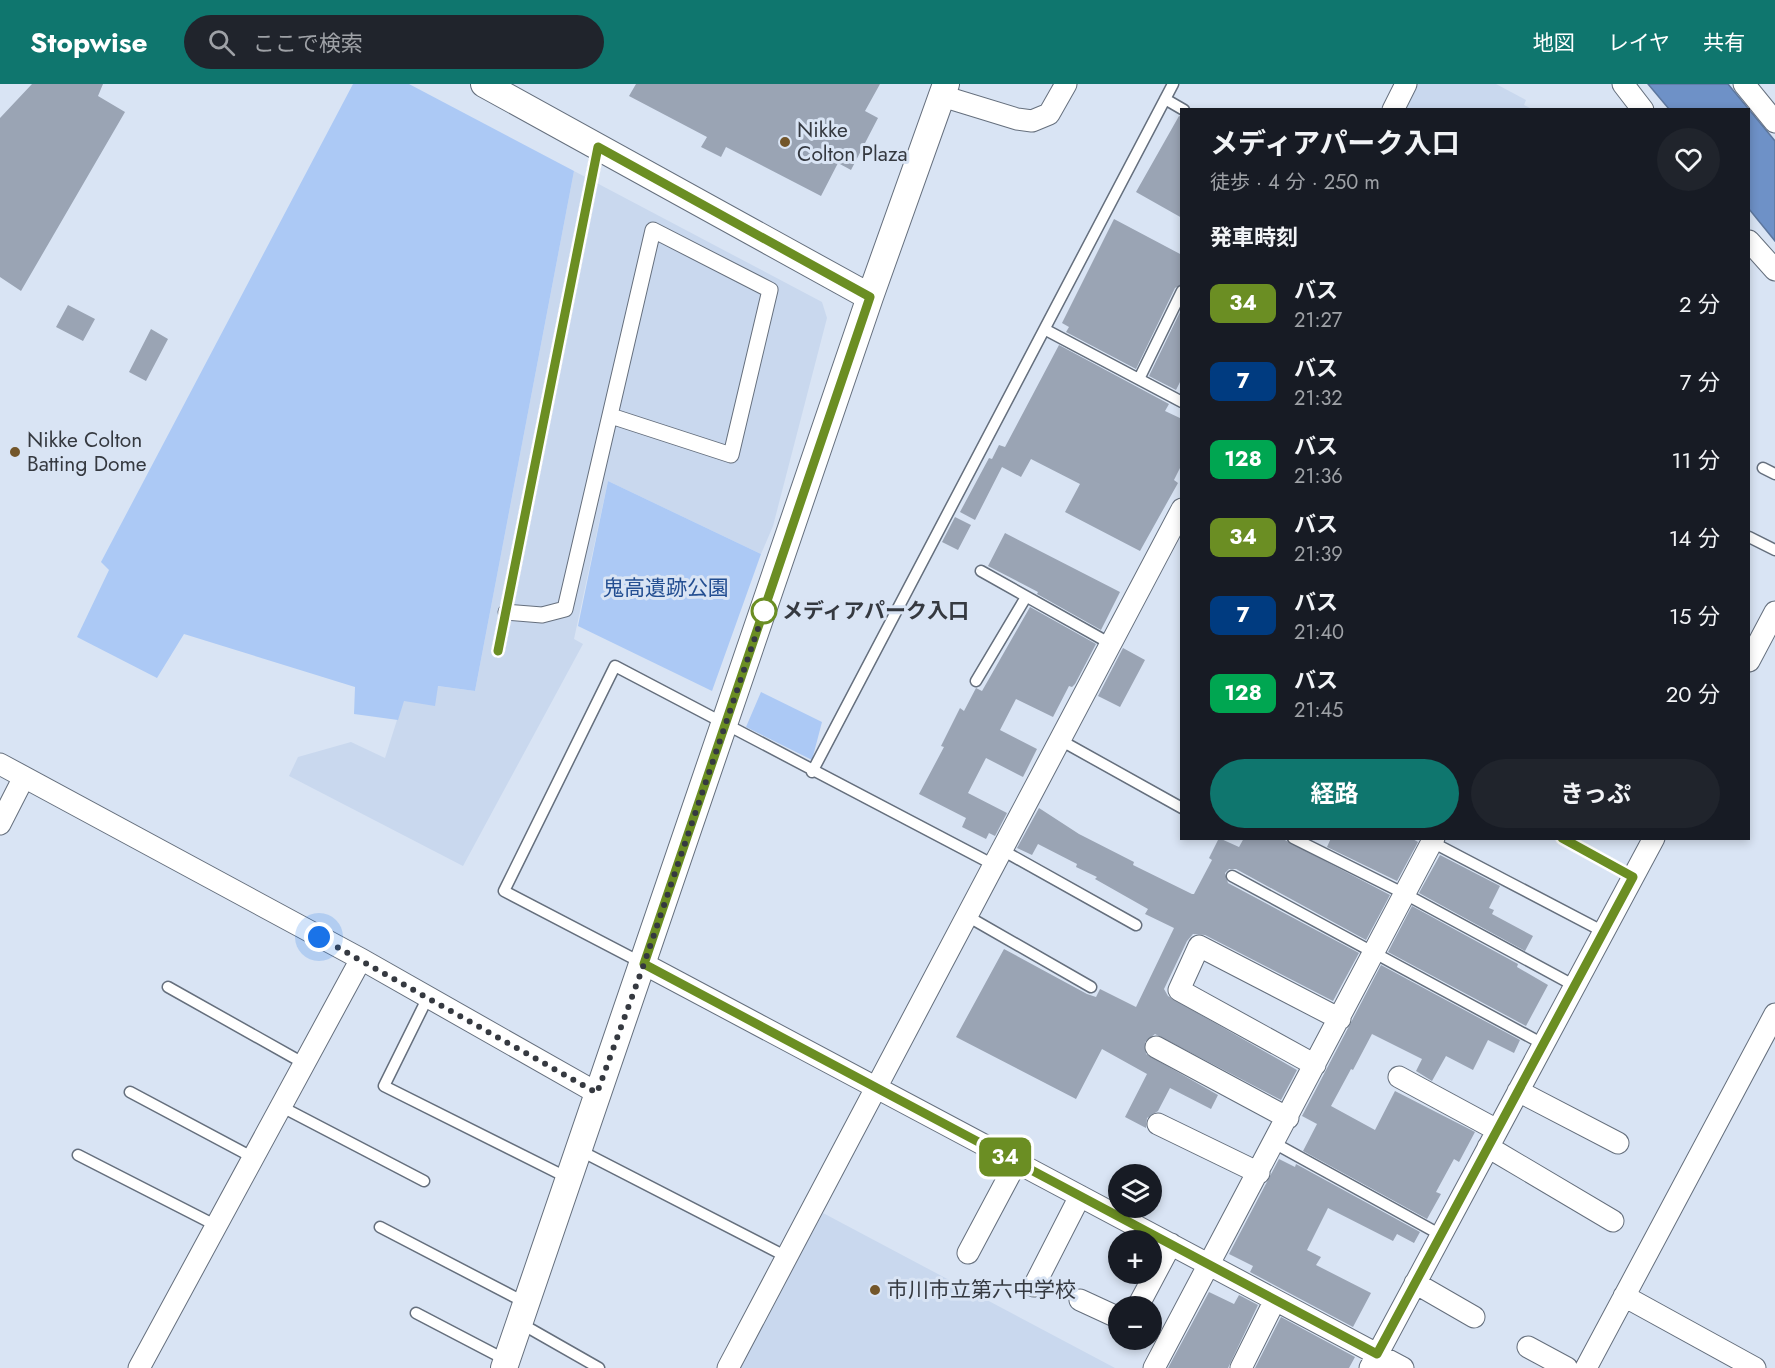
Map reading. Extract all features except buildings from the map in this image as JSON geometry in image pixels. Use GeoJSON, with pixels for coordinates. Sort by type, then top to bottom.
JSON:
{"type":"FeatureCollection","features":[{"type":"Feature","properties":{"kind":"street"},"geometry":{"type":"LineString","coordinates":[[484,84],[870,297]]}},
{"type":"Feature","properties":{"kind":"street"},"geometry":{"type":"LineString","coordinates":[[506,1364],[870,297],[944,90],[1032,121],[1049,114],[1066,84]]}},
{"type":"Feature","properties":{"kind":"street"},"geometry":{"type":"LineString","coordinates":[[1394,108],[1406,84]]}},
{"type":"Feature","properties":{"kind":"street"},"geometry":{"type":"LineString","coordinates":[[1623,84],[1641,108]]}},
{"type":"Feature","properties":{"kind":"street"},"geometry":{"type":"LineString","coordinates":[[1744,84],[1775,122]]}},
{"type":"Feature","properties":{"kind":"street"},"geometry":{"type":"LineString","coordinates":[[506,612],[542,615],[565,609],[653,230],[770,290],[731,455],[611,416]]}},
{"type":"Feature","properties":{"kind":"street"},"geometry":{"type":"LineString","coordinates":[[1750,242],[1775,270]]}},
{"type":"Feature","properties":{"kind":"street"},"geometry":{"type":"LineString","coordinates":[[728,1368],[1180,513]]}},
{"type":"Feature","properties":{"kind":"street"},"geometry":{"type":"LineString","coordinates":[[1752,648],[1775,612]]}},
{"type":"Feature","properties":{"kind":"street"},"geometry":{"type":"LineString","coordinates":[[0,764],[361,960],[597,1093]]}},
{"type":"Feature","properties":{"kind":"street"},"geometry":{"type":"LineString","coordinates":[[0,824],[24,777]]}},
{"type":"Feature","properties":{"kind":"street"},"geometry":{"type":"LineString","coordinates":[[1154,1368],[1316,1065],[1431,840]]}},
{"type":"Feature","properties":{"kind":"street"},"geometry":{"type":"LineString","coordinates":[[1373,1361],[1653,840]]}},
{"type":"Feature","properties":{"kind":"street"},"geometry":{"type":"LineString","coordinates":[[1316,1065],[1179,990],[1199,946],[1340,1019]]}},
{"type":"Feature","properties":{"kind":"street"},"geometry":{"type":"LineString","coordinates":[[139,1368],[361,960]]}},
{"type":"Feature","properties":{"kind":"street"},"geometry":{"type":"LineString","coordinates":[[644,964],[1275,1300],[1373,1361],[1403,1368]]}},
{"type":"Feature","properties":{"kind":"street"},"geometry":{"type":"LineString","coordinates":[[1586,1368],[1775,1014]]}},
{"type":"Feature","properties":{"kind":"street"},"geometry":{"type":"LineString","coordinates":[[1156,1047],[1288,1118]]}},
{"type":"Feature","properties":{"kind":"street"},"geometry":{"type":"LineString","coordinates":[[1399,1077],[1613,1221]]}},
{"type":"Feature","properties":{"kind":"street"},"geometry":{"type":"LineString","coordinates":[[1518,1091],[1618,1143]]}},
{"type":"Feature","properties":{"kind":"street"},"geometry":{"type":"LineString","coordinates":[[1158,1124],[1259,1173]]}},
{"type":"Feature","properties":{"kind":"street"},"geometry":{"type":"LineString","coordinates":[[968,1253],[1016,1163]]}},
{"type":"Feature","properties":{"kind":"street"},"geometry":{"type":"LineString","coordinates":[[1034,1286],[1080,1196]]}},
{"type":"Feature","properties":{"kind":"street"},"geometry":{"type":"LineString","coordinates":[[1143,1296],[1170,1244]]}},
{"type":"Feature","properties":{"kind":"street"},"geometry":{"type":"LineString","coordinates":[[1415,1283],[1474,1317]]}},
{"type":"Feature","properties":{"kind":"street"},"geometry":{"type":"LineString","coordinates":[[1624,1296],[1755,1368]]}},
{"type":"Feature","properties":{"kind":"street"},"geometry":{"type":"LineString","coordinates":[[1080,1300],[1108,1313]]}},
{"type":"Feature","properties":{"kind":"street"},"geometry":{"type":"LineString","coordinates":[[1241,1368],[1275,1300]]}},
{"type":"Feature","properties":{"kind":"street"},"geometry":{"type":"LineString","coordinates":[[1528,1347],[1567,1368]]}},
{"type":"Feature","properties":{"kind":"lane"},"geometry":{"type":"LineString","coordinates":[[812,772],[1046,330],[1173,84]]}},
{"type":"Feature","properties":{"kind":"lane"},"geometry":{"type":"LineString","coordinates":[[1165,99],[1181,108]]}},
{"type":"Feature","properties":{"kind":"lane"},"geometry":{"type":"LineString","coordinates":[[498,651],[598,147]]}},
{"type":"Feature","properties":{"kind":"lane"},"geometry":{"type":"LineString","coordinates":[[1139,379],[1180,295]]}},
{"type":"Feature","properties":{"kind":"lane"},"geometry":{"type":"LineString","coordinates":[[1046,330],[1180,401]]}},
{"type":"Feature","properties":{"kind":"lane"},"geometry":{"type":"LineString","coordinates":[[1763,468],[1775,474]]}},
{"type":"Feature","properties":{"kind":"lane"},"geometry":{"type":"LineString","coordinates":[[1750,537],[1775,549]]}},
{"type":"Feature","properties":{"kind":"lane"},"geometry":{"type":"LineString","coordinates":[[981,572],[1111,644]]}},
{"type":"Feature","properties":{"kind":"lane"},"geometry":{"type":"LineString","coordinates":[[976,681],[1026,597]]}},
{"type":"Feature","properties":{"kind":"lane"},"geometry":{"type":"LineString","coordinates":[[644,964],[504,891],[615,666],[726,723],[812,772],[1136,925]]}},
{"type":"Feature","properties":{"kind":"lane"},"geometry":{"type":"LineString","coordinates":[[1060,740],[1180,807]]}},
{"type":"Feature","properties":{"kind":"lane"},"geometry":{"type":"LineString","coordinates":[[1297,840],[1405,894],[1575,986]]}},
{"type":"Feature","properties":{"kind":"lane"},"geometry":{"type":"LineString","coordinates":[[1431,840],[1604,932]]}},
{"type":"Feature","properties":{"kind":"lane"},"geometry":{"type":"LineString","coordinates":[[1566,840],[1633,877]]}},
{"type":"Feature","properties":{"kind":"lane"},"geometry":{"type":"LineString","coordinates":[[1232,876],[1375,951],[1543,1044]]}},
{"type":"Feature","properties":{"kind":"lane"},"geometry":{"type":"LineString","coordinates":[[967,916],[1091,987]]}},
{"type":"Feature","properties":{"kind":"lane"},"geometry":{"type":"LineString","coordinates":[[168,987],[305,1064]]}},
{"type":"Feature","properties":{"kind":"lane"},"geometry":{"type":"LineString","coordinates":[[428,997],[384,1086],[568,1178]]}},
{"type":"Feature","properties":{"kind":"lane"},"geometry":{"type":"LineString","coordinates":[[130,1092],[254,1158]]}},
{"type":"Feature","properties":{"kind":"lane"},"geometry":{"type":"LineString","coordinates":[[282,1107],[424,1181]]}},
{"type":"Feature","properties":{"kind":"lane"},"geometry":{"type":"LineString","coordinates":[[1274,1143],[1441,1235]]}},
{"type":"Feature","properties":{"kind":"lane"},"geometry":{"type":"LineString","coordinates":[[578,1149],[787,1257]]}},
{"type":"Feature","properties":{"kind":"lane"},"geometry":{"type":"LineString","coordinates":[[78,1155],[217,1226]]}},
{"type":"Feature","properties":{"kind":"lane"},"geometry":{"type":"LineString","coordinates":[[380,1227],[523,1313],[599,1368]]}},
{"type":"Feature","properties":{"kind":"lane"},"geometry":{"type":"LineString","coordinates":[[416,1313],[506,1364]]}},
{"type":"Feature","properties":{"kind":"shaded area"},"geometry":{"type":"Polygon","coordinates":[[[1417,84],[1496,84],[1526,100],[1524,105],[1530,108],[1404,108],[1417,84]]]}},
{"type":"Feature","properties":{"kind":"shaded area"},"geometry":{"type":"Polygon","coordinates":[[[1648,84],[1728,84],[1748,108],[1668,108],[1648,84]]]}},
{"type":"Feature","properties":{"kind":"shaded area"},"geometry":{"type":"Polygon","coordinates":[[[1750,111],[1775,141],[1775,241],[1750,210],[1750,111]]]}},
{"type":"Feature","properties":{"kind":"shaded area"},"geometry":{"type":"Polygon","coordinates":[[[574,171],[822,302],[827,318],[773,526],[761,554],[608,481],[574,639],[583,644],[463,866],[289,776],[298,757],[351,742],[385,758],[403,701],[437,686],[475,691],[574,171]]]}},
{"type":"Feature","properties":{"kind":"shaded area","name":"市川市立第六中学校"},"geometry":{"type":"Polygon","coordinates":[[[823,1213],[1115,1368],[739,1368],[823,1213]]]}},
{"type":"Feature","properties":{"kind":"green space"},"geometry":{"type":"Polygon","coordinates":[[[353,84],[409,84],[574,171],[475,691],[438,686],[435,706],[404,701],[398,720],[354,714],[355,687],[184,634],[157,678],[77,637],[109,570],[101,562],[353,84]]]}},
{"type":"Feature","properties":{"kind":"green space","name":"鬼高遺跡公園"},"geometry":{"type":"Polygon","coordinates":[[[608,481],[761,554],[712,691],[578,626],[608,481]]]}},
{"type":"Feature","properties":{"kind":"green space"},"geometry":{"type":"Polygon","coordinates":[[[761,692],[822,722],[812,760],[746,727],[761,692]]]}},
{"type":"Feature","properties":{"kind":"bus line","name":"34"},"geometry":{"type":"LineString","coordinates":[[498,651],[598,147],[870,297],[644,964],[875,1089],[1377,1354],[1633,877],[1566,840]]}},
{"type":"Feature","properties":{"kind":"place","name":"Nikke Colton Plaza"},"geometry":{"type":"Point","coordinates":[785,142]}},
{"type":"Feature","properties":{"kind":"place","name":"Nikke Colton Batting Dome"},"geometry":{"type":"Point","coordinates":[15,452]}},
{"type":"Feature","properties":{"kind":"place","name":"メディアパーク入口"},"geometry":{"type":"Point","coordinates":[764,611]}},
{"type":"Feature","properties":{"kind":"place","name":"市川市立第六中学校"},"geometry":{"type":"Point","coordinates":[875,1290]}},
{"type":"Feature","properties":{"kind":"route"},"geometry":{"type":"LineString","coordinates":[[319,937],[597,1093],[644,964],[764,611]]}}]}
